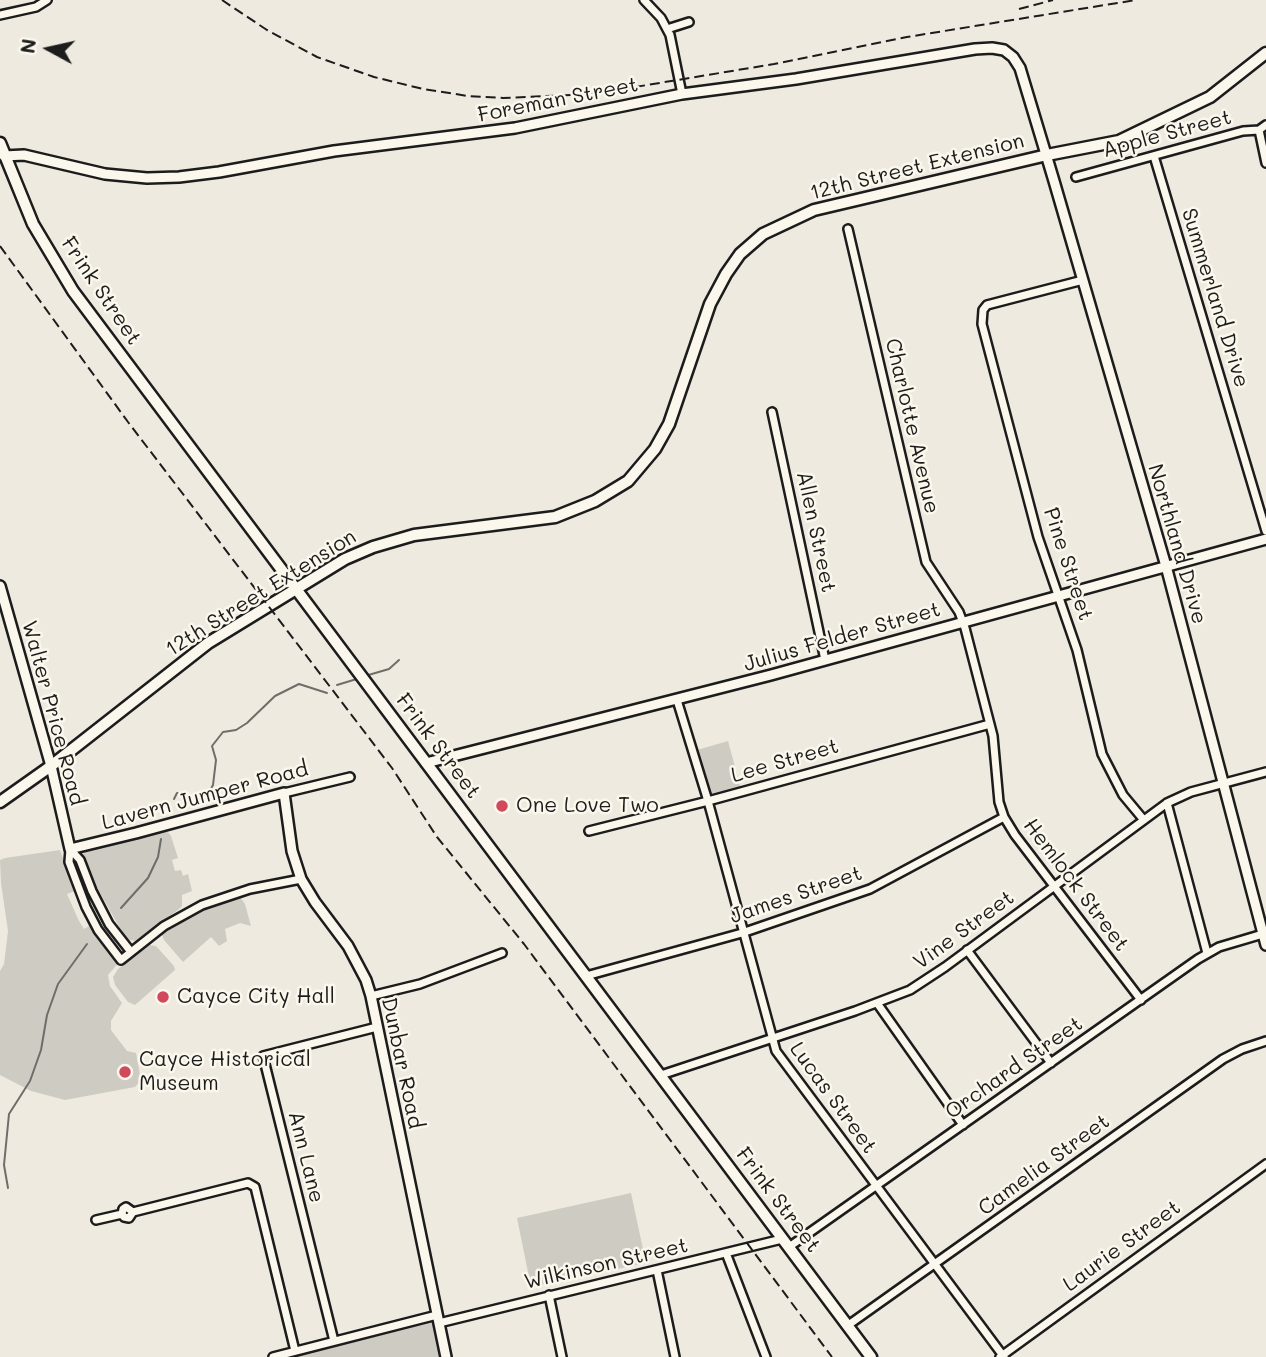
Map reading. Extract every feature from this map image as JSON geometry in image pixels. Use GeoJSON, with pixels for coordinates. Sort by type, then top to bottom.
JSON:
{"type":"FeatureCollection","features":[{"type":"Feature","properties":{"kind":"main road","name":"12th Street Extension"},"geometry":{"type":"LineString","coordinates":[[0,802],[51,766],[208,643],[345,559],[373,547],[414,535],[555,517],[595,501],[620,486],[642,467],[669,424],[710,304],[726,274],[740,254],[763,234],[814,210],[1047,155],[1119,141],[1210,97],[1266,53]]}},
{"type":"Feature","properties":{"kind":"main road","name":"Frink Street"},"geometry":{"type":"LineString","coordinates":[[0,143],[33,224],[74,291],[871,1357]]}},
{"type":"Feature","properties":{"kind":"street"},"geometry":{"type":"LineString","coordinates":[[0,15],[36,7],[47,0]]}},
{"type":"Feature","properties":{"kind":"street"},"geometry":{"type":"LineString","coordinates":[[644,0],[667,29],[677,61],[682,94]]}},
{"type":"Feature","properties":{"kind":"street"},"geometry":{"type":"LineString","coordinates":[[667,29],[689,22]]}},
{"type":"Feature","properties":{"kind":"street","name":"Foreman Street"},"geometry":{"type":"LineString","coordinates":[[5,156],[24,155],[90,171],[129,177],[179,177],[334,151],[515,128],[682,94],[796,79],[975,49],[998,48],[1013,57],[1023,77],[1047,155]]}},
{"type":"Feature","properties":{"kind":"street","name":"Apple Street"},"geometry":{"type":"LineString","coordinates":[[1076,177],[1243,131],[1259,130],[1266,125]]}},
{"type":"Feature","properties":{"kind":"street"},"geometry":{"type":"LineString","coordinates":[[1259,130],[1266,163]]}},
{"type":"Feature","properties":{"kind":"street","name":"Northland Drive"},"geometry":{"type":"LineString","coordinates":[[1047,155],[1166,566],[1266,945]]}},
{"type":"Feature","properties":{"kind":"street","name":"Summerland Drive"},"geometry":{"type":"LineString","coordinates":[[1154,156],[1266,531]]}},
{"type":"Feature","properties":{"kind":"street","name":"Charlotte Avenue"},"geometry":{"type":"LineString","coordinates":[[848,229],[922,549],[929,569],[964,621]]}},
{"type":"Feature","properties":{"kind":"street","name":"Pine Street"},"geometry":{"type":"LineString","coordinates":[[1083,280],[987,305],[983,310],[982,324],[1038,537],[1077,650],[1102,754],[1122,795],[1143,819]]}},
{"type":"Feature","properties":{"kind":"street","name":"Allen Street"},"geometry":{"type":"LineString","coordinates":[[772,412],[825,660]]}},
{"type":"Feature","properties":{"kind":"street","name":"Julius Felder Street"},"geometry":{"type":"LineString","coordinates":[[426,763],[825,660],[1266,539]]}},
{"type":"Feature","properties":{"kind":"street","name":"Walter Price Road"},"geometry":{"type":"LineString","coordinates":[[0,586],[51,766],[70,849]]}},
{"type":"Feature","properties":{"kind":"street","name":"Hemlock Street"},"geometry":{"type":"LineString","coordinates":[[964,621],[990,724],[998,769],[999,802],[1004,817],[1141,1000]]}},
{"type":"Feature","properties":{"kind":"street","name":"Lucas Street"},"geometry":{"type":"LineString","coordinates":[[677,699],[708,801],[771,1038],[780,1058],[1002,1356]]}},
{"type":"Feature","properties":{"kind":"street","name":"Lee Street"},"geometry":{"type":"LineString","coordinates":[[589,831],[990,724]]}},
{"type":"Feature","properties":{"kind":"street","name":"Vine Street"},"geometry":{"type":"LineString","coordinates":[[661,1075],[895,997],[928,979],[1167,803],[1191,792],[1266,772]]}},
{"type":"Feature","properties":{"kind":"street","name":"Lavern Jumper Road"},"geometry":{"type":"LineString","coordinates":[[70,849],[350,776]]}},
{"type":"Feature","properties":{"kind":"street","name":"Dunbar Road"},"geometry":{"type":"LineString","coordinates":[[284,793],[292,852],[302,879],[315,902],[348,946],[366,980],[371,996],[446,1357]]}},
{"type":"Feature","properties":{"kind":"street"},"geometry":{"type":"LineString","coordinates":[[1167,803],[1207,953]]}},
{"type":"Feature","properties":{"kind":"street","name":"James Street"},"geometry":{"type":"LineString","coordinates":[[586,976],[742,933],[870,890],[1004,817]]}},
{"type":"Feature","properties":{"kind":"street"},"geometry":{"type":"LineString","coordinates":[[70,849],[79,860],[109,923],[131,952]]}},
{"type":"Feature","properties":{"kind":"street"},"geometry":{"type":"LineString","coordinates":[[70,849],[69,862],[86,907],[98,930],[121,960],[163,926],[202,905],[250,889],[302,879]]}},
{"type":"Feature","properties":{"kind":"street","name":"Orchard Street"},"geometry":{"type":"LineString","coordinates":[[786,1243],[875,1186],[1207,953],[1264,933]]}},
{"type":"Feature","properties":{"kind":"street"},"geometry":{"type":"LineString","coordinates":[[967,950],[1051,1063]]}},
{"type":"Feature","properties":{"kind":"street"},"geometry":{"type":"LineString","coordinates":[[371,996],[420,984],[502,953]]}},
{"type":"Feature","properties":{"kind":"street"},"geometry":{"type":"LineString","coordinates":[[877,1003],[963,1125]]}},
{"type":"Feature","properties":{"kind":"street","name":"Ann Lane"},"geometry":{"type":"LineString","coordinates":[[334,1341],[263,1056],[377,1027]]}},
{"type":"Feature","properties":{"kind":"street","name":"Camelia Street"},"geometry":{"type":"LineString","coordinates":[[847,1326],[1223,1059],[1266,1041]]}},
{"type":"Feature","properties":{"kind":"street","name":"Laurie Street"},"geometry":{"type":"LineString","coordinates":[[1002,1356],[1266,1164]]}},
{"type":"Feature","properties":{"kind":"street"},"geometry":{"type":"LineString","coordinates":[[96,1220],[122,1214],[126,1207],[133,1212],[248,1183],[256,1187],[295,1351]]}},
{"type":"Feature","properties":{"kind":"street","name":"Wilkinson Street"},"geometry":{"type":"LineString","coordinates":[[273,1357],[726,1253],[786,1243]]}},
{"type":"Feature","properties":{"kind":"street"},"geometry":{"type":"LineString","coordinates":[[726,1253],[766,1357]]}},
{"type":"Feature","properties":{"kind":"street"},"geometry":{"type":"LineString","coordinates":[[657,1270],[675,1357]]}},
{"type":"Feature","properties":{"kind":"street"},"geometry":{"type":"LineString","coordinates":[[550,1295],[562,1357]]}},
{"type":"Feature","properties":{"kind":"shaded area"},"geometry":{"type":"Polygon","coordinates":[[[728,741],[741,789],[709,798],[697,750],[728,741]]]}},
{"type":"Feature","properties":{"kind":"shaded area"},"geometry":{"type":"Polygon","coordinates":[[[158,831],[167,831],[171,836],[178,858],[172,860],[175,871],[181,870],[183,876],[188,874],[192,891],[182,895],[182,906],[178,910],[135,941],[130,940],[125,937],[84,865],[82,856],[85,851],[158,831]]]}},
{"type":"Feature","properties":{"kind":"shaded area"},"geometry":{"type":"Polygon","coordinates":[[[60,850],[75,891],[67,894],[79,921],[84,929],[94,923],[121,960],[108,975],[110,986],[122,1003],[111,1021],[111,1030],[127,1051],[136,1053],[141,1080],[135,1087],[65,1100],[31,1091],[0,1075],[0,971],[4,964],[8,931],[0,860],[60,850]]]}},
{"type":"Feature","properties":{"kind":"shaded area"},"geometry":{"type":"Polygon","coordinates":[[[240,897],[245,904],[251,926],[240,923],[225,929],[227,941],[219,946],[211,937],[183,962],[164,940],[164,931],[194,913],[240,897]]]}},
{"type":"Feature","properties":{"kind":"shaded area"},"geometry":{"type":"Polygon","coordinates":[[[149,945],[156,946],[175,970],[135,1005],[128,1002],[115,985],[113,977],[118,969],[149,945]]]}},
{"type":"Feature","properties":{"kind":"shaded area"},"geometry":{"type":"Polygon","coordinates":[[[631,1193],[646,1263],[531,1287],[517,1218],[631,1193]]]}},
{"type":"Feature","properties":{"kind":"shaded area"},"geometry":{"type":"Polygon","coordinates":[[[437,1315],[446,1357],[273,1357],[437,1315]]]}},
{"type":"Feature","properties":{"kind":"waterway"},"geometry":{"type":"LineString","coordinates":[[365,676],[389,669],[399,660]]}},
{"type":"Feature","properties":{"kind":"waterway"},"geometry":{"type":"LineString","coordinates":[[337,685],[360,678]]}},
{"type":"Feature","properties":{"kind":"waterway"},"geometry":{"type":"LineString","coordinates":[[174,799],[177,793],[204,800],[213,785],[216,760],[212,746],[223,732],[236,730],[275,696],[299,684],[327,693]]}},
{"type":"Feature","properties":{"kind":"waterway"},"geometry":{"type":"LineString","coordinates":[[121,908],[148,878],[158,857],[161,839]]}},
{"type":"Feature","properties":{"kind":"waterway"},"geometry":{"type":"LineString","coordinates":[[8,1188],[4,1165],[9,1114],[30,1081],[58,984],[87,944]]}},
{"type":"Feature","properties":{"kind":"railway"},"geometry":{"type":"LineString","coordinates":[[222,0],[267,30],[317,57],[374,77],[423,89],[503,98],[571,95],[629,88],[774,64],[907,37],[1136,0]]}},
{"type":"Feature","properties":{"kind":"railway"},"geometry":{"type":"LineString","coordinates":[[1019,9],[1053,0]]}},
{"type":"Feature","properties":{"kind":"railway"},"geometry":{"type":"LineString","coordinates":[[0,246],[128,422],[392,768],[437,837],[524,944],[832,1357]]}},
{"type":"Feature","properties":{"kind":"place","name":"One Love Two"},"geometry":{"type":"Point","coordinates":[502,806]}},
{"type":"Feature","properties":{"kind":"place","name":"Cayce City Hall"},"geometry":{"type":"Point","coordinates":[163,997]}},
{"type":"Feature","properties":{"kind":"place","name":"Cayce Historical Museum"},"geometry":{"type":"Point","coordinates":[125,1072]}}]}
